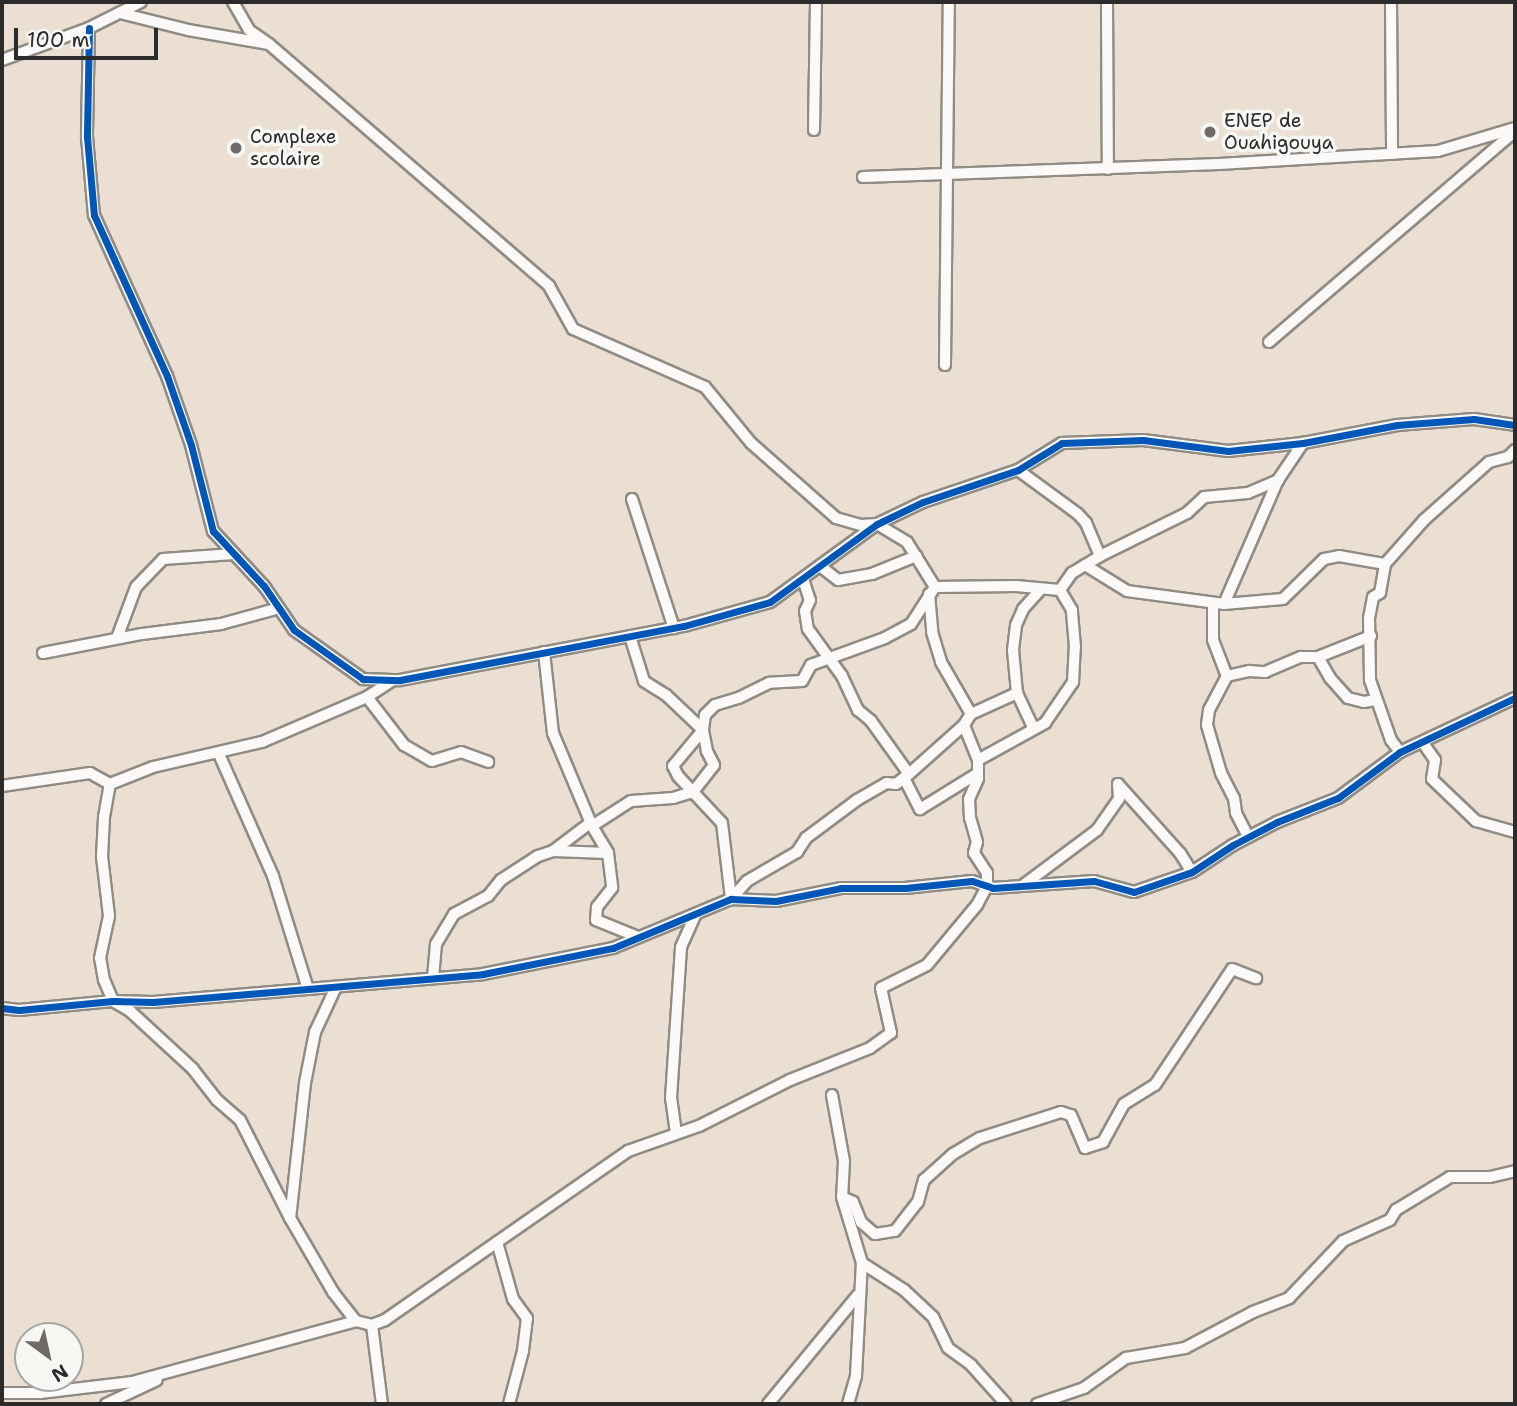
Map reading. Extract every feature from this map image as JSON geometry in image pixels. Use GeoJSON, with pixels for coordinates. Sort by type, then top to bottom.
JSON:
{"type":"FeatureCollection","features":[{"type":"Feature","properties":{"kind":"street"},"geometry":{"type":"LineString","coordinates":[[2,60],[89,28],[141,2]]}},
{"type":"Feature","properties":{"kind":"street"},"geometry":{"type":"LineString","coordinates":[[233,2],[249,30],[269,44],[549,286],[573,329],[705,387],[751,443],[836,518],[861,526],[877,524],[907,542],[932,591],[932,632],[941,662],[971,714]]}},
{"type":"Feature","properties":{"kind":"street"},"geometry":{"type":"LineString","coordinates":[[814,130],[816,2]]}},
{"type":"Feature","properties":{"kind":"street"},"geometry":{"type":"LineString","coordinates":[[945,365],[949,2]]}},
{"type":"Feature","properties":{"kind":"street"},"geometry":{"type":"LineString","coordinates":[[1107,2],[1108,169]]}},
{"type":"Feature","properties":{"kind":"street"},"geometry":{"type":"LineString","coordinates":[[1391,2],[1392,154]]}},
{"type":"Feature","properties":{"kind":"street"},"geometry":{"type":"LineString","coordinates":[[120,13],[188,30],[269,44]]}},
{"type":"Feature","properties":{"kind":"street"},"geometry":{"type":"LineString","coordinates":[[89,28],[87,137],[94,215],[167,376],[191,445],[213,531],[264,586],[294,630],[363,678],[393,680],[674,628],[770,603],[877,524],[923,502],[1018,470],[1062,443],[1143,440],[1228,451],[1303,443],[1397,425],[1474,419],[1515,425]]}},
{"type":"Feature","properties":{"kind":"street"},"geometry":{"type":"LineString","coordinates":[[863,177],[1108,169],[1438,151],[1515,130]]}},
{"type":"Feature","properties":{"kind":"street"},"geometry":{"type":"LineString","coordinates":[[1269,342],[1515,130]]}},
{"type":"Feature","properties":{"kind":"street"},"geometry":{"type":"LineString","coordinates":[[1248,837],[1236,813],[1234,798],[1221,773],[1207,725],[1209,710],[1227,676],[1213,640],[1219,603],[1278,480],[1303,443]]}},
{"type":"Feature","properties":{"kind":"street"},"geometry":{"type":"LineString","coordinates":[[1400,752],[1375,700],[1370,680],[1369,618],[1373,597],[1380,593],[1385,564],[1424,520],[1489,462],[1508,457],[1515,450]]}},
{"type":"Feature","properties":{"kind":"street"},"geometry":{"type":"LineString","coordinates":[[1018,470],[1078,514],[1086,523],[1100,556]]}},
{"type":"Feature","properties":{"kind":"street"},"geometry":{"type":"LineString","coordinates":[[1060,590],[1072,573],[1100,556],[1187,513],[1204,497],[1248,493],[1278,480]]}},
{"type":"Feature","properties":{"kind":"street"},"geometry":{"type":"LineString","coordinates":[[632,499],[674,628]]}},
{"type":"Feature","properties":{"kind":"street"},"geometry":{"type":"LineString","coordinates":[[117,638],[136,587],[163,559],[234,554]]}},
{"type":"Feature","properties":{"kind":"street"},"geometry":{"type":"LineString","coordinates":[[820,566],[838,580],[872,574],[915,556]]}},
{"type":"Feature","properties":{"kind":"street"},"geometry":{"type":"LineString","coordinates":[[1085,565],[1127,592],[1219,603],[1283,599],[1324,559],[1339,556],[1385,564]]}},
{"type":"Feature","properties":{"kind":"street"},"geometry":{"type":"LineString","coordinates":[[803,579],[810,600],[805,611],[808,629],[842,676],[858,710],[872,722],[907,776],[920,809],[978,773]]}},
{"type":"Feature","properties":{"kind":"street"},"geometry":{"type":"LineString","coordinates":[[932,591],[1016,586],[1060,590]]}},
{"type":"Feature","properties":{"kind":"street"},"geometry":{"type":"LineString","coordinates":[[1033,728],[1017,693],[1013,650],[1016,625],[1023,609],[1040,590]]}},
{"type":"Feature","properties":{"kind":"street"},"geometry":{"type":"LineString","coordinates":[[978,760],[1045,723],[1073,682],[1075,647],[1072,610],[1060,590]]}},
{"type":"Feature","properties":{"kind":"street"},"geometry":{"type":"LineString","coordinates":[[433,978],[436,944],[454,914],[488,895],[501,880],[631,801],[673,798],[693,792],[714,765],[707,751],[703,730],[705,715],[715,705],[769,684],[797,679],[802,681],[811,665],[884,638],[911,624],[932,591]]}},
{"type":"Feature","properties":{"kind":"street"},"geometry":{"type":"LineString","coordinates":[[43,653],[117,638],[221,624],[279,608]]}},
{"type":"Feature","properties":{"kind":"street"},"geometry":{"type":"LineString","coordinates":[[630,636],[644,681],[666,695],[703,730]]}},
{"type":"Feature","properties":{"kind":"street"},"geometry":{"type":"LineString","coordinates":[[1227,676],[1249,671],[1265,672],[1301,657],[1318,657],[1371,636]]}},
{"type":"Feature","properties":{"kind":"street"},"geometry":{"type":"LineString","coordinates":[[544,652],[553,733],[591,825],[608,853],[612,888],[597,907],[596,920],[638,937]]}},
{"type":"Feature","properties":{"kind":"street"},"geometry":{"type":"LineString","coordinates":[[1318,657],[1330,678],[1349,698],[1364,702],[1375,700]]}},
{"type":"Feature","properties":{"kind":"street"},"geometry":{"type":"LineString","coordinates":[[110,784],[153,767],[262,742],[367,697],[393,680]]}},
{"type":"Feature","properties":{"kind":"street"},"geometry":{"type":"LineString","coordinates":[[2,1008],[19,1010],[113,1001],[153,1002],[483,974],[613,948],[731,899],[747,881],[797,852],[806,838],[846,808],[887,783],[895,784],[907,776],[964,725],[971,714],[1017,693]]}},
{"type":"Feature","properties":{"kind":"street"},"geometry":{"type":"LineString","coordinates":[[367,697],[404,745],[432,761],[461,752],[488,762]]}},
{"type":"Feature","properties":{"kind":"street"},"geometry":{"type":"LineString","coordinates":[[731,899],[776,901],[841,888],[905,888],[972,880],[987,886],[1094,881],[1134,892],[1192,872],[1248,837],[1338,797],[1400,752],[1515,698]]}},
{"type":"Feature","properties":{"kind":"street"},"geometry":{"type":"LineString","coordinates":[[2,1393],[40,1393],[132,1382],[356,1321],[372,1325],[385,1320],[628,1152],[699,1126],[737,1104],[815,1068],[870,1048],[891,1033],[881,988],[927,965],[977,905],[987,886],[988,873],[974,853],[977,842],[970,818],[969,799],[978,773],[978,760],[964,725]]}},
{"type":"Feature","properties":{"kind":"street"},"geometry":{"type":"LineString","coordinates":[[703,730],[673,766],[722,823],[728,853],[731,899]]}},
{"type":"Feature","properties":{"kind":"street"},"geometry":{"type":"LineString","coordinates":[[1423,743],[1435,760],[1432,779],[1476,821],[1515,832]]}},
{"type":"Feature","properties":{"kind":"street"},"geometry":{"type":"LineString","coordinates":[[219,754],[273,876],[308,989]]}},
{"type":"Feature","properties":{"kind":"street"},"geometry":{"type":"LineString","coordinates":[[2,786],[90,773],[110,784]]}},
{"type":"Feature","properties":{"kind":"street"},"geometry":{"type":"LineString","coordinates":[[110,784],[104,817],[102,864],[109,916],[100,958],[104,980],[113,1001],[131,1011],[184,1061],[217,1100],[240,1120],[290,1218],[333,1292],[356,1321]]}},
{"type":"Feature","properties":{"kind":"street"},"geometry":{"type":"LineString","coordinates":[[1022,886],[1097,830],[1119,798],[1118,784],[1180,853],[1192,872]]}},
{"type":"Feature","properties":{"kind":"street"},"geometry":{"type":"LineString","coordinates":[[553,850],[608,853]]}},
{"type":"Feature","properties":{"kind":"street"},"geometry":{"type":"LineString","coordinates":[[676,1133],[671,1095],[681,947],[695,916]]}},
{"type":"Feature","properties":{"kind":"street"},"geometry":{"type":"LineString","coordinates":[[842,1197],[853,1202],[862,1222],[875,1234],[895,1231],[918,1202],[925,1180],[953,1154],[980,1138],[1061,1112],[1071,1115],[1085,1148],[1103,1142],[1124,1104],[1155,1085],[1232,969],[1256,978]]}},
{"type":"Feature","properties":{"kind":"street"},"geometry":{"type":"LineString","coordinates":[[290,1218],[305,1083],[315,1032],[336,987]]}},
{"type":"Feature","properties":{"kind":"street"},"geometry":{"type":"LineString","coordinates":[[832,1095],[844,1161],[842,1197],[862,1263],[858,1295],[856,1376],[848,1404]]}},
{"type":"Feature","properties":{"kind":"street"},"geometry":{"type":"LineString","coordinates":[[1044,1403],[1084,1388],[1126,1358],[1185,1348],[1252,1312],[1289,1298],[1343,1241],[1390,1220],[1396,1210],[1450,1177],[1490,1177],[1515,1171]]}},
{"type":"Feature","properties":{"kind":"street"},"geometry":{"type":"LineString","coordinates":[[497,1242],[513,1299],[527,1318],[523,1351],[509,1404]]}},
{"type":"Feature","properties":{"kind":"street"},"geometry":{"type":"LineString","coordinates":[[862,1263],[904,1290],[933,1317],[948,1348],[971,1365],[1005,1404]]}},
{"type":"Feature","properties":{"kind":"street"},"geometry":{"type":"LineString","coordinates":[[768,1404],[858,1295]]}},
{"type":"Feature","properties":{"kind":"street"},"geometry":{"type":"LineString","coordinates":[[372,1325],[382,1404]]}},
{"type":"Feature","properties":{"kind":"street"},"geometry":{"type":"LineString","coordinates":[[106,1404],[180,1369]]}},
{"type":"Feature","properties":{"kind":"cycle path"},"geometry":{"type":"LineString","coordinates":[[89,28],[87,137],[94,215],[167,376],[191,445],[213,531],[264,586],[294,630],[363,679],[400,680],[684,626],[770,602],[877,524],[923,502],[1018,470],[1062,443],[1143,440],[1228,451],[1303,443],[1397,425],[1474,419],[1515,425]]}},
{"type":"Feature","properties":{"kind":"cycle path"},"geometry":{"type":"LineString","coordinates":[[2,1008],[19,1010],[113,1001],[153,1002],[483,974],[613,948],[731,899],[776,901],[841,888],[905,888],[972,881],[993,888],[1094,881],[1134,892],[1192,872],[1233,845],[1277,822],[1338,798],[1400,752],[1515,698]]}},
{"type":"Feature","properties":{"kind":"place","name":"ENEP de Ouahigouya"},"geometry":{"type":"Point","coordinates":[1210,132]}},
{"type":"Feature","properties":{"kind":"place","name":"Complexe scolaire"},"geometry":{"type":"Point","coordinates":[236,148]}}]}
